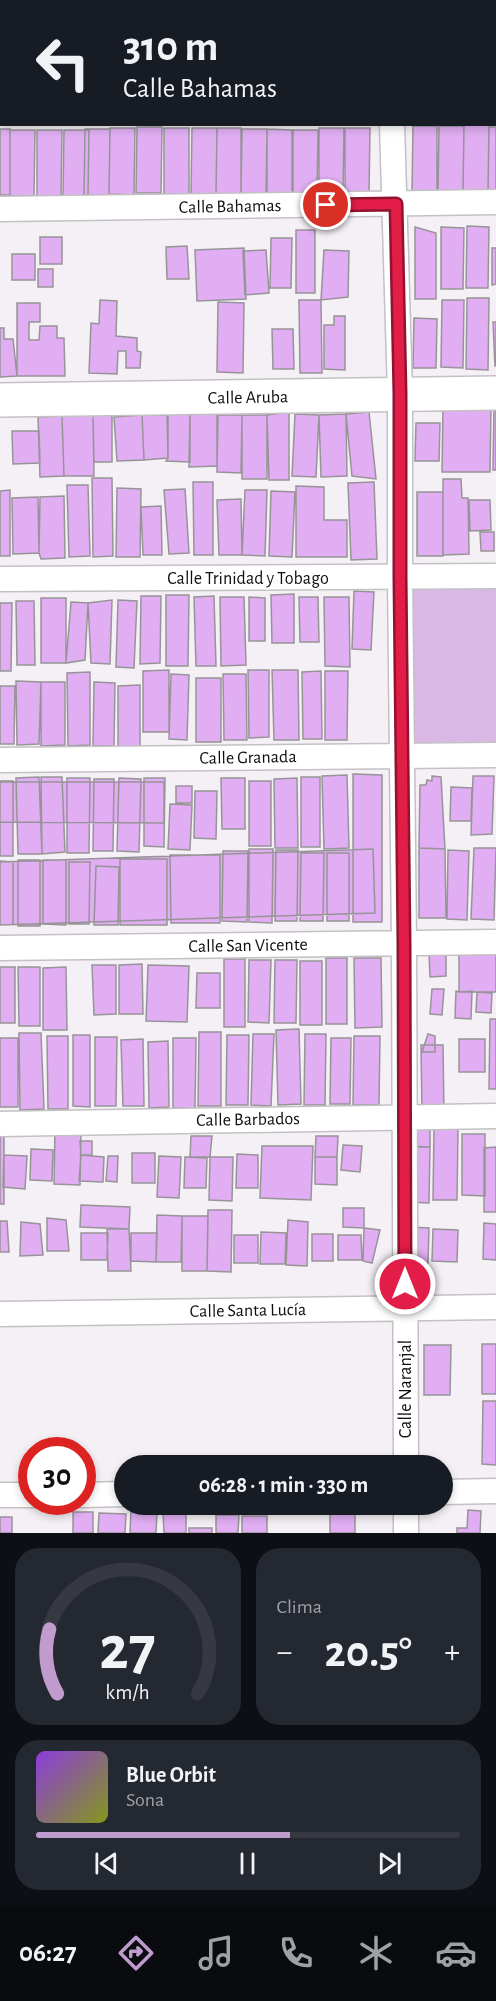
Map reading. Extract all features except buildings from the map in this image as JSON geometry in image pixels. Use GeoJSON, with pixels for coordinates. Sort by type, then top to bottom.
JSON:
{"type":"FeatureCollection","features":[{"type":"Feature","properties":{"kind":"street","name":"Calle Naranjal"},"geometry":{"type":"LineString","coordinates":[[392,126],[400,394],[406,1455]]}},
{"type":"Feature","properties":{"kind":"street","name":"Calle Bahamas"},"geometry":{"type":"LineString","coordinates":[[0,209],[496,202]]}},
{"type":"Feature","properties":{"kind":"street","name":"Calle Aruba"},"geometry":{"type":"LineString","coordinates":[[0,400],[496,393]]}},
{"type":"Feature","properties":{"kind":"street","name":"Calle Trinidad y Tobago"},"geometry":{"type":"LineString","coordinates":[[0,579],[496,576]]}},
{"type":"Feature","properties":{"kind":"street","name":"Calle Granada"},"geometry":{"type":"LineString","coordinates":[[0,760],[496,755]]}},
{"type":"Feature","properties":{"kind":"street","name":"Calle San Vicente"},"geometry":{"type":"LineString","coordinates":[[0,948],[496,942]]}},
{"type":"Feature","properties":{"kind":"street","name":"Calle Barbados"},"geometry":{"type":"LineString","coordinates":[[0,1124],[496,1116]]}},
{"type":"Feature","properties":{"kind":"street","name":"Calle Santa Lucía"},"geometry":{"type":"LineString","coordinates":[[0,1314],[496,1307]]}},
{"type":"Feature","properties":{"kind":"street"},"geometry":{"type":"LineString","coordinates":[[453,1492],[496,1491]]}},
{"type":"Feature","properties":{"kind":"street"},"geometry":{"type":"LineString","coordinates":[[96,1495],[114,1494]]}},
{"type":"Feature","properties":{"kind":"street"},"geometry":{"type":"LineString","coordinates":[[0,1495],[18,1495]]}},
{"type":"Feature","properties":{"kind":"street"},"geometry":{"type":"LineString","coordinates":[[406,1515],[406,1533]]}},
{"type":"Feature","properties":{"kind":"shaded area"},"geometry":{"type":"Polygon","coordinates":[[[496,584],[496,749],[409,750],[408,585],[496,584]]]}},
{"type":"Feature","properties":{"kind":"route"},"geometry":{"type":"LineString","coordinates":[[326,205],[396,204],[400,394],[405,1284]]}}]}
